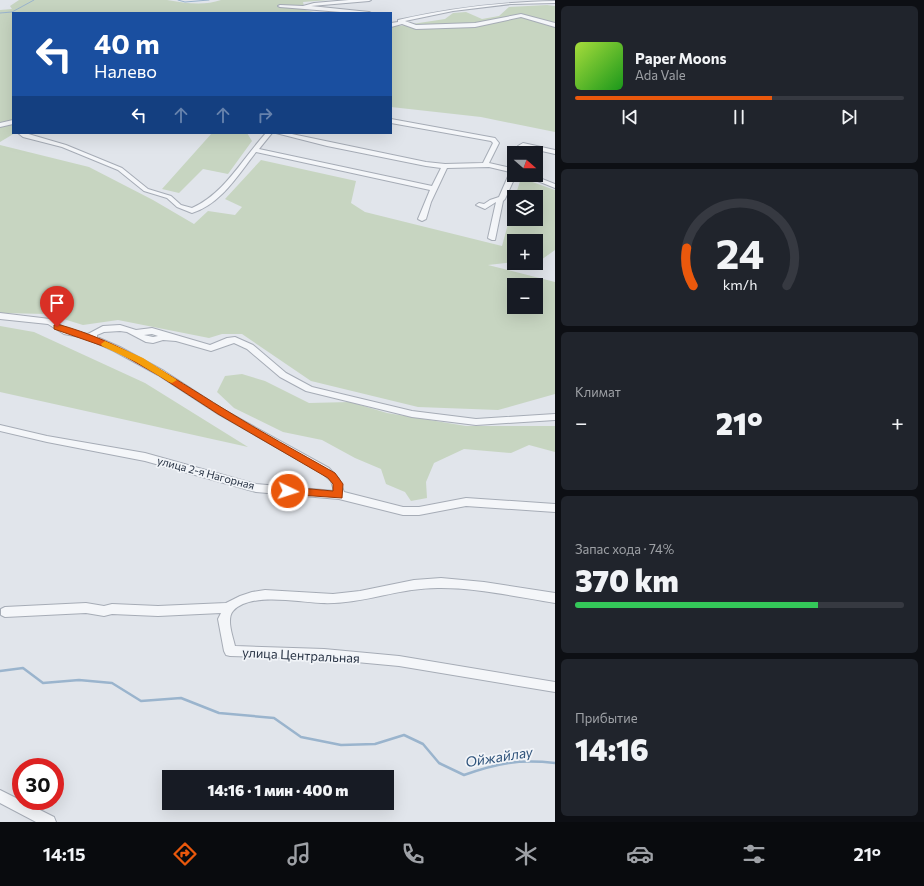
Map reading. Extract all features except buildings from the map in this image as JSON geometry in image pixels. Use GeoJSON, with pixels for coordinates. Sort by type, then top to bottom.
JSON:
{"type":"FeatureCollection","features":[{"type":"Feature","properties":{"kind":"street"},"geometry":{"type":"LineString","coordinates":[[303,7],[314,4],[369,0]]}},
{"type":"Feature","properties":{"kind":"street"},"geometry":{"type":"LineString","coordinates":[[489,0],[498,5]]}},
{"type":"Feature","properties":{"kind":"street"},"geometry":{"type":"LineString","coordinates":[[392,25],[438,12],[498,5],[555,2]]}},
{"type":"Feature","properties":{"kind":"street"},"geometry":{"type":"LineString","coordinates":[[280,6],[359,12]]}},
{"type":"Feature","properties":{"kind":"street"},"geometry":{"type":"LineString","coordinates":[[392,18],[416,27],[475,25],[521,15],[555,24]]}},
{"type":"Feature","properties":{"kind":"street"},"geometry":{"type":"LineString","coordinates":[[0,126],[12,122]]}},
{"type":"Feature","properties":{"kind":"street"},"geometry":{"type":"LineString","coordinates":[[392,122],[493,139],[496,143],[485,165]]}},
{"type":"Feature","properties":{"kind":"street"},"geometry":{"type":"LineString","coordinates":[[0,126],[12,129]]}},
{"type":"Feature","properties":{"kind":"street"},"geometry":{"type":"LineString","coordinates":[[22,134],[64,146],[120,169],[146,190],[169,197],[179,206],[192,210],[205,205],[237,174],[254,150],[261,136]]}},
{"type":"Feature","properties":{"kind":"street"},"geometry":{"type":"LineString","coordinates":[[283,134],[327,144],[445,166],[485,165],[507,168]]}},
{"type":"Feature","properties":{"kind":"street"},"geometry":{"type":"LineString","coordinates":[[543,149],[555,152]]}},
{"type":"Feature","properties":{"kind":"street"},"geometry":{"type":"LineString","coordinates":[[254,150],[435,189]]}},
{"type":"Feature","properties":{"kind":"street"},"geometry":{"type":"LineString","coordinates":[[422,219],[428,202],[445,166]]}},
{"type":"Feature","properties":{"kind":"street"},"geometry":{"type":"LineString","coordinates":[[543,181],[555,186]]}},
{"type":"Feature","properties":{"kind":"street"},"geometry":{"type":"LineString","coordinates":[[479,206],[485,207],[492,201],[500,199],[504,196],[509,182]]}},
{"type":"Feature","properties":{"kind":"street"},"geometry":{"type":"LineString","coordinates":[[492,238],[491,235],[500,199]]}},
{"type":"Feature","properties":{"kind":"street"},"geometry":{"type":"LineString","coordinates":[[0,316],[50,322],[67,332],[94,339],[140,360],[221,412],[332,475],[338,484],[339,495]]}},
{"type":"Feature","properties":{"kind":"street"},"geometry":{"type":"LineString","coordinates":[[94,339],[92,334],[111,327],[129,330],[146,339],[171,338],[211,348],[230,340],[238,341],[250,347],[283,375],[309,389],[412,414],[468,421],[555,418]]}},
{"type":"Feature","properties":{"kind":"street","name":"улица 2-я Нагорная"},"geometry":{"type":"LineString","coordinates":[[0,428],[47,439],[145,457],[256,488],[339,495],[411,512],[466,502],[515,504],[555,508]]}},
{"type":"Feature","properties":{"kind":"street"},"geometry":{"type":"LineString","coordinates":[[5,612],[86,608],[104,611],[112,609],[158,611],[228,608],[249,597],[259,595],[331,599],[347,598],[428,583],[460,585],[555,598]]}},
{"type":"Feature","properties":{"kind":"street","name":"улица Центральная"},"geometry":{"type":"LineString","coordinates":[[228,608],[224,619],[230,651],[324,654],[399,661],[555,687]]}},
{"type":"Feature","properties":{"kind":"street"},"geometry":{"type":"LineString","coordinates":[[0,796],[49,822]]}},
{"type":"Feature","properties":{"kind":"green space"},"geometry":{"type":"Polygon","coordinates":[[[19,0],[167,0],[188,3],[208,3],[221,0],[329,0],[303,2],[305,10],[314,12],[12,12],[12,134],[13,134],[0,142],[0,10],[12,9],[10,6],[19,0]]]}},
{"type":"Feature","properties":{"kind":"green space"},"geometry":{"type":"Polygon","coordinates":[[[555,6],[555,132],[481,117],[392,107],[392,23],[399,26],[445,19],[453,13],[466,12],[482,19],[499,16],[509,7],[555,6]]]}},
{"type":"Feature","properties":{"kind":"green space"},"geometry":{"type":"Polygon","coordinates":[[[211,134],[248,134],[252,141],[228,174],[203,169],[179,193],[162,189],[211,134]]]}},
{"type":"Feature","properties":{"kind":"green space"},"geometry":{"type":"Polygon","coordinates":[[[0,145],[89,167],[153,200],[194,224],[208,211],[235,215],[242,207],[225,199],[261,160],[356,181],[351,203],[365,212],[502,246],[507,226],[543,226],[543,190],[517,190],[520,182],[532,182],[555,190],[555,250],[543,259],[543,234],[507,234],[507,263],[488,265],[539,278],[507,278],[507,314],[543,314],[543,279],[555,282],[555,394],[498,410],[418,407],[311,381],[242,334],[222,334],[209,338],[118,320],[83,325],[47,314],[0,313],[0,145]]]}},
{"type":"Feature","properties":{"kind":"green space"},"geometry":{"type":"Polygon","coordinates":[[[0,326],[34,332],[145,383],[248,447],[0,392],[0,326]]]}},
{"type":"Feature","properties":{"kind":"green space"},"geometry":{"type":"Polygon","coordinates":[[[242,374],[265,381],[309,403],[350,402],[387,413],[466,426],[555,426],[555,452],[529,445],[511,453],[464,449],[434,463],[426,482],[427,498],[411,501],[405,492],[386,484],[381,469],[355,458],[322,440],[283,432],[234,408],[217,392],[225,376],[242,374]]]}},
{"type":"Feature","properties":{"kind":"waterway"},"geometry":{"type":"LineString","coordinates":[[0,13],[12,12],[34,0]]}},
{"type":"Feature","properties":{"kind":"waterway"},"geometry":{"type":"LineString","coordinates":[[178,0],[185,2],[209,0]]}},
{"type":"Feature","properties":{"kind":"waterway","name":"Ойжайлау"},"geometry":{"type":"LineString","coordinates":[[0,671],[23,668],[43,683],[79,680],[112,683],[141,701],[181,698],[219,713],[274,718],[301,737],[341,745],[375,744],[404,735],[423,744],[439,763],[464,775],[509,763],[555,763]]}},
{"type":"Feature","properties":{"kind":"slow traffic"},"geometry":{"type":"LineString","coordinates":[[105,344],[117,348],[140,360],[172,380]]}},
{"type":"Feature","properties":{"kind":"route"},"geometry":{"type":"LineString","coordinates":[[57,327],[67,332],[79,336],[86,336],[117,348],[161,372],[221,412],[287,448],[332,475],[338,484],[339,495],[288,491]]}}]}
